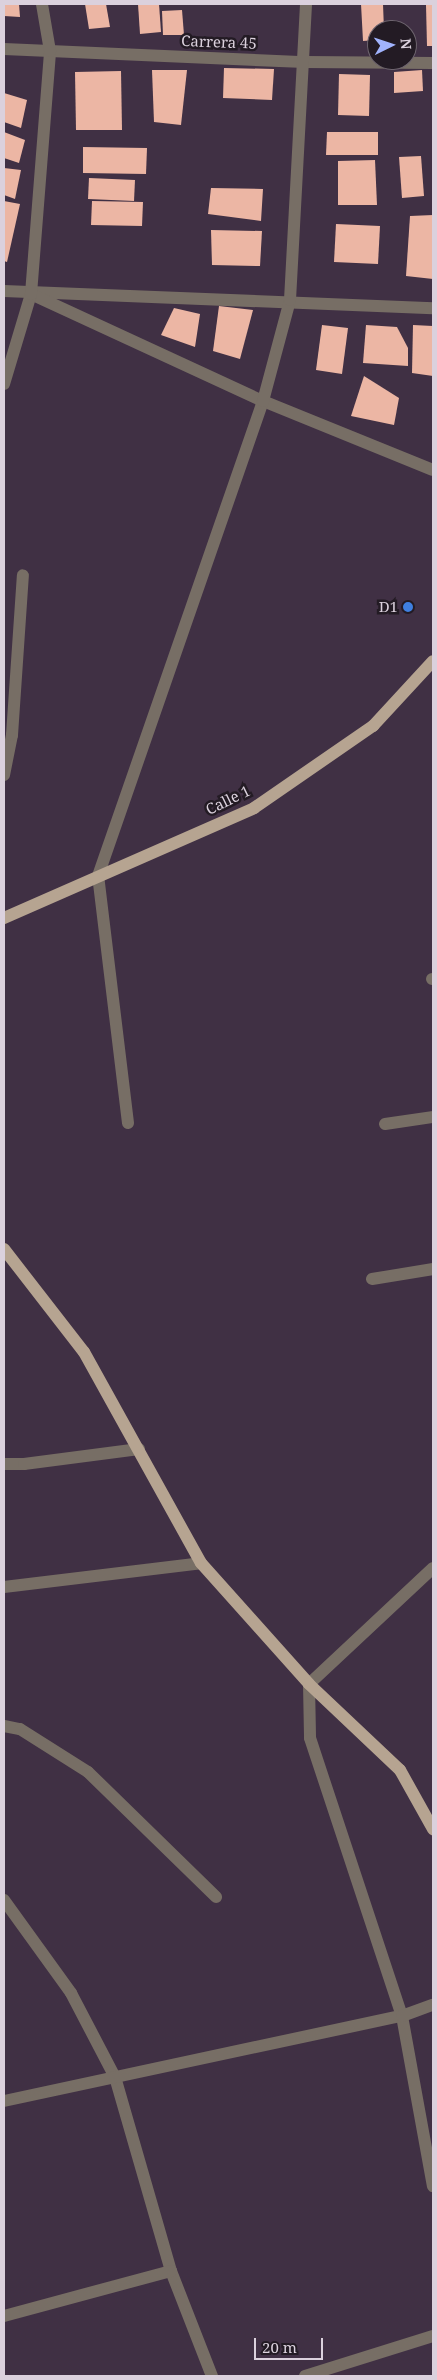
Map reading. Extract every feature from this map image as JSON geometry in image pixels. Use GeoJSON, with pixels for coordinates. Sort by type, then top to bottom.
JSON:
{"type":"FeatureCollection","features":[{"type":"Feature","properties":{"kind":"main road","name":"Calle 1"},"geometry":{"type":"LineString","coordinates":[[4,918],[254,808],[373,726],[433,660]]}},
{"type":"Feature","properties":{"kind":"main road"},"geometry":{"type":"LineString","coordinates":[[4,1249],[84,1352],[201,1562],[309,1684],[400,1770],[433,1829]]}},
{"type":"Feature","properties":{"kind":"street"},"geometry":{"type":"LineString","coordinates":[[4,384],[31,294],[50,51],[42,4]]}},
{"type":"Feature","properties":{"kind":"street"},"geometry":{"type":"LineString","coordinates":[[128,1123],[98,876],[263,401],[290,300],[305,62],[306,4]]}},
{"type":"Feature","properties":{"kind":"street","name":"Carrera 45"},"geometry":{"type":"LineString","coordinates":[[4,49],[305,62],[433,63]]}},
{"type":"Feature","properties":{"kind":"street"},"geometry":{"type":"LineString","coordinates":[[4,291],[31,294],[290,300],[433,308]]}},
{"type":"Feature","properties":{"kind":"street"},"geometry":{"type":"LineString","coordinates":[[31,294],[263,401],[433,470]]}},
{"type":"Feature","properties":{"kind":"street"},"geometry":{"type":"LineString","coordinates":[[4,775],[12,735],[23,575]]}},
{"type":"Feature","properties":{"kind":"street"},"geometry":{"type":"LineString","coordinates":[[385,1124],[433,1117]]}},
{"type":"Feature","properties":{"kind":"street"},"geometry":{"type":"LineString","coordinates":[[372,1279],[433,1269]]}},
{"type":"Feature","properties":{"kind":"street"},"geometry":{"type":"LineString","coordinates":[[4,1464],[24,1464],[139,1449]]}},
{"type":"Feature","properties":{"kind":"street"},"geometry":{"type":"LineString","coordinates":[[4,1587],[201,1562]]}},
{"type":"Feature","properties":{"kind":"street"},"geometry":{"type":"LineString","coordinates":[[433,1568],[309,1684],[310,1738],[402,2016],[433,2186]]}},
{"type":"Feature","properties":{"kind":"street"},"geometry":{"type":"LineString","coordinates":[[4,1726],[20,1729],[88,1772],[216,1897]]}},
{"type":"Feature","properties":{"kind":"street"},"geometry":{"type":"LineString","coordinates":[[4,1900],[72,1993],[115,2077],[171,2271],[212,2376]]}},
{"type":"Feature","properties":{"kind":"street"},"geometry":{"type":"LineString","coordinates":[[4,2101],[402,2016],[433,2005]]}},
{"type":"Feature","properties":{"kind":"street"},"geometry":{"type":"LineString","coordinates":[[4,2316],[171,2271]]}},
{"type":"Feature","properties":{"kind":"street"},"geometry":{"type":"LineString","coordinates":[[305,2376],[433,2336]]}},
{"type":"Feature","properties":{"kind":"building"},"geometry":{"type":"Polygon","coordinates":[[[4,4],[19,4],[20,17],[4,16],[4,4]]]}},
{"type":"Feature","properties":{"kind":"building"},"geometry":{"type":"Polygon","coordinates":[[[85,4],[106,4],[110,27],[89,29],[85,4]]]}},
{"type":"Feature","properties":{"kind":"building"},"geometry":{"type":"Polygon","coordinates":[[[138,4],[159,4],[161,32],[140,34],[138,4]]]}},
{"type":"Feature","properties":{"kind":"building"},"geometry":{"type":"Polygon","coordinates":[[[361,4],[383,4],[384,20],[367,20],[367,41],[363,41],[361,4]]]}},
{"type":"Feature","properties":{"kind":"building"},"geometry":{"type":"Polygon","coordinates":[[[426,5],[433,5],[433,46],[427,46],[426,5]]]}},
{"type":"Feature","properties":{"kind":"building"},"geometry":{"type":"Polygon","coordinates":[[[182,10],[184,35],[163,35],[162,11],[182,10]]]}},
{"type":"Feature","properties":{"kind":"building"},"geometry":{"type":"Polygon","coordinates":[[[224,68],[274,69],[272,100],[223,98],[224,68]]]}},
{"type":"Feature","properties":{"kind":"building"},"geometry":{"type":"Polygon","coordinates":[[[152,70],[187,70],[181,125],[154,122],[152,70]]]}},
{"type":"Feature","properties":{"kind":"building"},"geometry":{"type":"Polygon","coordinates":[[[422,70],[423,91],[394,93],[394,72],[422,70]]]}},
{"type":"Feature","properties":{"kind":"building"},"geometry":{"type":"Polygon","coordinates":[[[121,71],[122,130],[76,130],[75,72],[121,71]]]}},
{"type":"Feature","properties":{"kind":"building"},"geometry":{"type":"Polygon","coordinates":[[[339,74],[370,75],[369,116],[338,115],[339,74]]]}},
{"type":"Feature","properties":{"kind":"building"},"geometry":{"type":"Polygon","coordinates":[[[4,93],[27,100],[21,128],[4,122],[4,93]]]}},
{"type":"Feature","properties":{"kind":"building"},"geometry":{"type":"Polygon","coordinates":[[[4,132],[25,140],[19,163],[4,158],[4,132]]]}},
{"type":"Feature","properties":{"kind":"building"},"geometry":{"type":"Polygon","coordinates":[[[327,132],[378,132],[378,155],[326,155],[327,132]]]}},
{"type":"Feature","properties":{"kind":"building"},"geometry":{"type":"Polygon","coordinates":[[[83,147],[147,148],[146,174],[83,173],[83,147]]]}},
{"type":"Feature","properties":{"kind":"building"},"geometry":{"type":"Polygon","coordinates":[[[421,156],[424,196],[402,198],[399,157],[421,156]]]}},
{"type":"Feature","properties":{"kind":"building"},"geometry":{"type":"Polygon","coordinates":[[[375,160],[377,205],[338,205],[338,161],[375,160]]]}},
{"type":"Feature","properties":{"kind":"building"},"geometry":{"type":"Polygon","coordinates":[[[4,168],[21,170],[15,199],[4,195],[4,168]]]}},
{"type":"Feature","properties":{"kind":"building"},"geometry":{"type":"Polygon","coordinates":[[[89,178],[135,180],[134,201],[88,199],[89,178]]]}},
{"type":"Feature","properties":{"kind":"building"},"geometry":{"type":"Polygon","coordinates":[[[211,188],[263,189],[261,221],[208,214],[211,188]]]}},
{"type":"Feature","properties":{"kind":"building"},"geometry":{"type":"Polygon","coordinates":[[[4,201],[20,204],[7,262],[4,261],[4,201]]]}},
{"type":"Feature","properties":{"kind":"building"},"geometry":{"type":"Polygon","coordinates":[[[92,201],[143,202],[142,226],[91,225],[92,201]]]}},
{"type":"Feature","properties":{"kind":"building"},"geometry":{"type":"Polygon","coordinates":[[[433,215],[433,279],[406,276],[410,216],[433,215]]]}},
{"type":"Feature","properties":{"kind":"building"},"geometry":{"type":"Polygon","coordinates":[[[336,224],[380,226],[378,264],[334,262],[336,224]]]}},
{"type":"Feature","properties":{"kind":"building"},"geometry":{"type":"Polygon","coordinates":[[[211,230],[262,231],[260,266],[212,265],[211,230]]]}},
{"type":"Feature","properties":{"kind":"building"},"geometry":{"type":"Polygon","coordinates":[[[219,306],[253,310],[240,359],[213,351],[219,306]]]}},
{"type":"Feature","properties":{"kind":"building"},"geometry":{"type":"Polygon","coordinates":[[[174,308],[200,314],[195,347],[161,335],[174,308]]]}},
{"type":"Feature","properties":{"kind":"building"},"geometry":{"type":"Polygon","coordinates":[[[322,325],[348,328],[342,374],[316,370],[322,325]]]}},
{"type":"Feature","properties":{"kind":"building"},"geometry":{"type":"Polygon","coordinates":[[[366,325],[397,327],[408,348],[408,366],[363,363],[366,325]]]}},
{"type":"Feature","properties":{"kind":"building"},"geometry":{"type":"Polygon","coordinates":[[[413,325],[433,326],[433,376],[412,373],[413,325]]]}},
{"type":"Feature","properties":{"kind":"building"},"geometry":{"type":"Polygon","coordinates":[[[364,376],[399,398],[394,425],[351,416],[364,376]]]}},
{"type":"Feature","properties":{"kind":"place","name":"D1"},"geometry":{"type":"Point","coordinates":[408,607]}}]}
